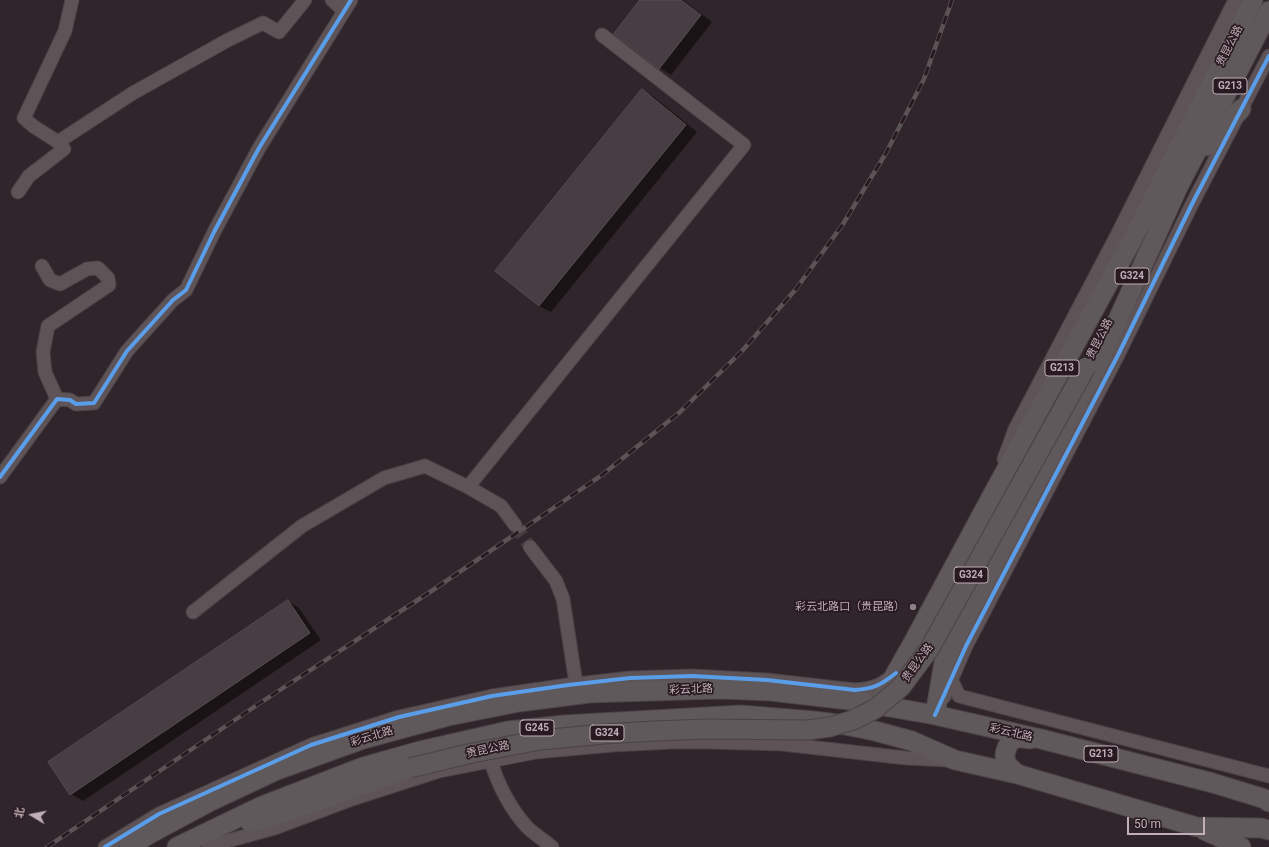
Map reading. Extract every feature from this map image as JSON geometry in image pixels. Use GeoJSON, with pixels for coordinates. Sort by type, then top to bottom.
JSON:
{"type":"FeatureCollection","features":[{"type":"Feature","properties":{"kind":"highway","name":"贵昆公路"},"geometry":{"type":"LineString","coordinates":[[878,705],[1131,242],[1253,0]]}},
{"type":"Feature","properties":{"kind":"highway","name":"贵昆公路"},"geometry":{"type":"LineString","coordinates":[[212,838],[410,768],[540,740],[604,734],[705,729],[808,730],[830,727],[853,720],[875,709],[901,687],[930,648],[1086,367],[1269,11]]}},
{"type":"Feature","properties":{"kind":"highway"},"geometry":{"type":"LineString","coordinates":[[1191,161],[1241,109]]}},
{"type":"Feature","properties":{"kind":"highway","name":"G213"},"geometry":{"type":"LineString","coordinates":[[936,715],[944,662],[956,635],[1101,357],[1179,185]]}},
{"type":"Feature","properties":{"kind":"highway"},"geometry":{"type":"LineString","coordinates":[[915,639],[916,655],[922,663],[933,667],[939,666],[944,662]]}},
{"type":"Feature","properties":{"kind":"highway","name":"彩云北路"},"geometry":{"type":"LineString","coordinates":[[129,847],[229,787],[278,770],[296,757],[448,716],[519,702],[589,693],[719,689],[770,691],[849,700],[936,715],[1041,739],[1213,783],[1268,800]]}},
{"type":"Feature","properties":{"kind":"highway"},"geometry":{"type":"LineString","coordinates":[[855,690],[878,705]]}},
{"type":"Feature","properties":{"kind":"highway","name":"G245"},"geometry":{"type":"LineString","coordinates":[[212,838],[262,806],[363,767],[420,751],[508,731],[564,725],[630,720],[741,715],[814,721],[875,731],[912,741],[956,760]]}},
{"type":"Feature","properties":{"kind":"highway"},"geometry":{"type":"LineString","coordinates":[[1017,774],[1010,768],[1006,761],[1006,750],[1009,743],[1017,738],[1041,739]]}},
{"type":"Feature","properties":{"kind":"highway"},"geometry":{"type":"LineString","coordinates":[[229,787],[296,757]]}},
{"type":"Feature","properties":{"kind":"highway"},"geometry":{"type":"LineString","coordinates":[[956,760],[1017,774],[1197,827],[1241,847]]}},
{"type":"Feature","properties":{"kind":"highway"},"geometry":{"type":"LineString","coordinates":[[1197,827],[1261,828],[1268,838]]}},
{"type":"Feature","properties":{"kind":"highway","name":"G324"},"geometry":{"type":"LineString","coordinates":[[177,847],[212,838]]}},
{"type":"Feature","properties":{"kind":"street"},"geometry":{"type":"LineString","coordinates":[[18,192],[29,176],[64,149],[58,142],[33,126],[24,118],[65,31],[72,0]]}},
{"type":"Feature","properties":{"kind":"street"},"geometry":{"type":"LineString","coordinates":[[58,142],[133,94],[228,40],[263,23],[279,32],[305,0]]}},
{"type":"Feature","properties":{"kind":"street"},"geometry":{"type":"LineString","coordinates":[[58,398],[70,400],[76,404],[94,403],[127,351],[173,300],[186,290],[214,232],[259,148],[347,5],[332,0]]}},
{"type":"Feature","properties":{"kind":"street"},"geometry":{"type":"LineString","coordinates":[[993,494],[1015,429],[1117,235],[1235,0]]}},
{"type":"Feature","properties":{"kind":"street"},"geometry":{"type":"LineString","coordinates":[[468,487],[744,146],[602,35]]}},
{"type":"Feature","properties":{"kind":"street"},"geometry":{"type":"LineString","coordinates":[[936,715],[966,646],[1118,355],[1190,209],[1269,56]]}},
{"type":"Feature","properties":{"kind":"street"},"geometry":{"type":"LineString","coordinates":[[42,266],[50,280],[60,284],[87,269],[98,268],[108,278],[108,285],[48,326],[43,352],[45,372],[58,398]]}},
{"type":"Feature","properties":{"kind":"street"},"geometry":{"type":"LineString","coordinates":[[0,477],[58,398]]}},
{"type":"Feature","properties":{"kind":"street"},"geometry":{"type":"LineString","coordinates":[[193,612],[302,526],[384,478],[425,466],[468,487],[501,506],[515,525]]}},
{"type":"Feature","properties":{"kind":"street"},"geometry":{"type":"LineString","coordinates":[[530,547],[556,582],[564,599],[576,684]]}},
{"type":"Feature","properties":{"kind":"street"},"geometry":{"type":"LineString","coordinates":[[296,757],[311,744],[399,717],[492,696],[576,684],[630,678],[692,676],[767,680],[855,690],[876,687],[896,673]]}},
{"type":"Feature","properties":{"kind":"street"},"geometry":{"type":"LineString","coordinates":[[951,679],[959,696],[1269,776]]}},
{"type":"Feature","properties":{"kind":"street"},"geometry":{"type":"LineString","coordinates":[[212,838],[216,844],[275,828],[355,798],[439,771],[536,752],[612,744],[673,742],[782,744],[906,758],[956,760]]}},
{"type":"Feature","properties":{"kind":"street"},"geometry":{"type":"LineString","coordinates":[[491,761],[494,772],[509,803],[527,826],[552,847]]}},
{"type":"Feature","properties":{"kind":"street"},"geometry":{"type":"LineString","coordinates":[[105,847],[159,814],[229,787]]}},
{"type":"Feature","properties":{"kind":"building"},"geometry":{"type":"Polygon","coordinates":[[[640,0],[681,0],[701,15],[659,69],[614,34],[640,0]]]}},
{"type":"Feature","properties":{"kind":"building"},"geometry":{"type":"Polygon","coordinates":[[[642,89],[686,125],[539,306],[495,271],[642,89]]]}},
{"type":"Feature","properties":{"kind":"building"},"geometry":{"type":"Polygon","coordinates":[[[288,600],[310,633],[70,795],[48,762],[288,600]]]}},
{"type":"Feature","properties":{"kind":"tunnel"},"geometry":{"type":"LineString","coordinates":[[515,525],[530,547]]}},
{"type":"Feature","properties":{"kind":"railway"},"geometry":{"type":"LineString","coordinates":[[47,847],[260,703],[433,590],[602,475],[680,412],[742,351],[796,289],[843,224],[886,153],[924,79],[952,0]]}},
{"type":"Feature","properties":{"kind":"cycle path"},"geometry":{"type":"LineString","coordinates":[[0,477],[57,399],[70,400],[76,404],[94,403],[127,351],[173,300],[186,290],[214,232],[259,148],[351,0]]}},
{"type":"Feature","properties":{"kind":"cycle path"},"geometry":{"type":"LineString","coordinates":[[935,715],[966,646],[1118,355],[1193,202],[1269,56]]}},
{"type":"Feature","properties":{"kind":"cycle path"},"geometry":{"type":"LineString","coordinates":[[105,847],[159,814],[311,745],[399,717],[492,696],[630,678],[692,676],[767,680],[855,690],[877,685],[896,673]]}},
{"type":"Feature","properties":{"kind":"place","name":"彩云北路口（贵昆路）"},"geometry":{"type":"Point","coordinates":[913,607]}}]}
